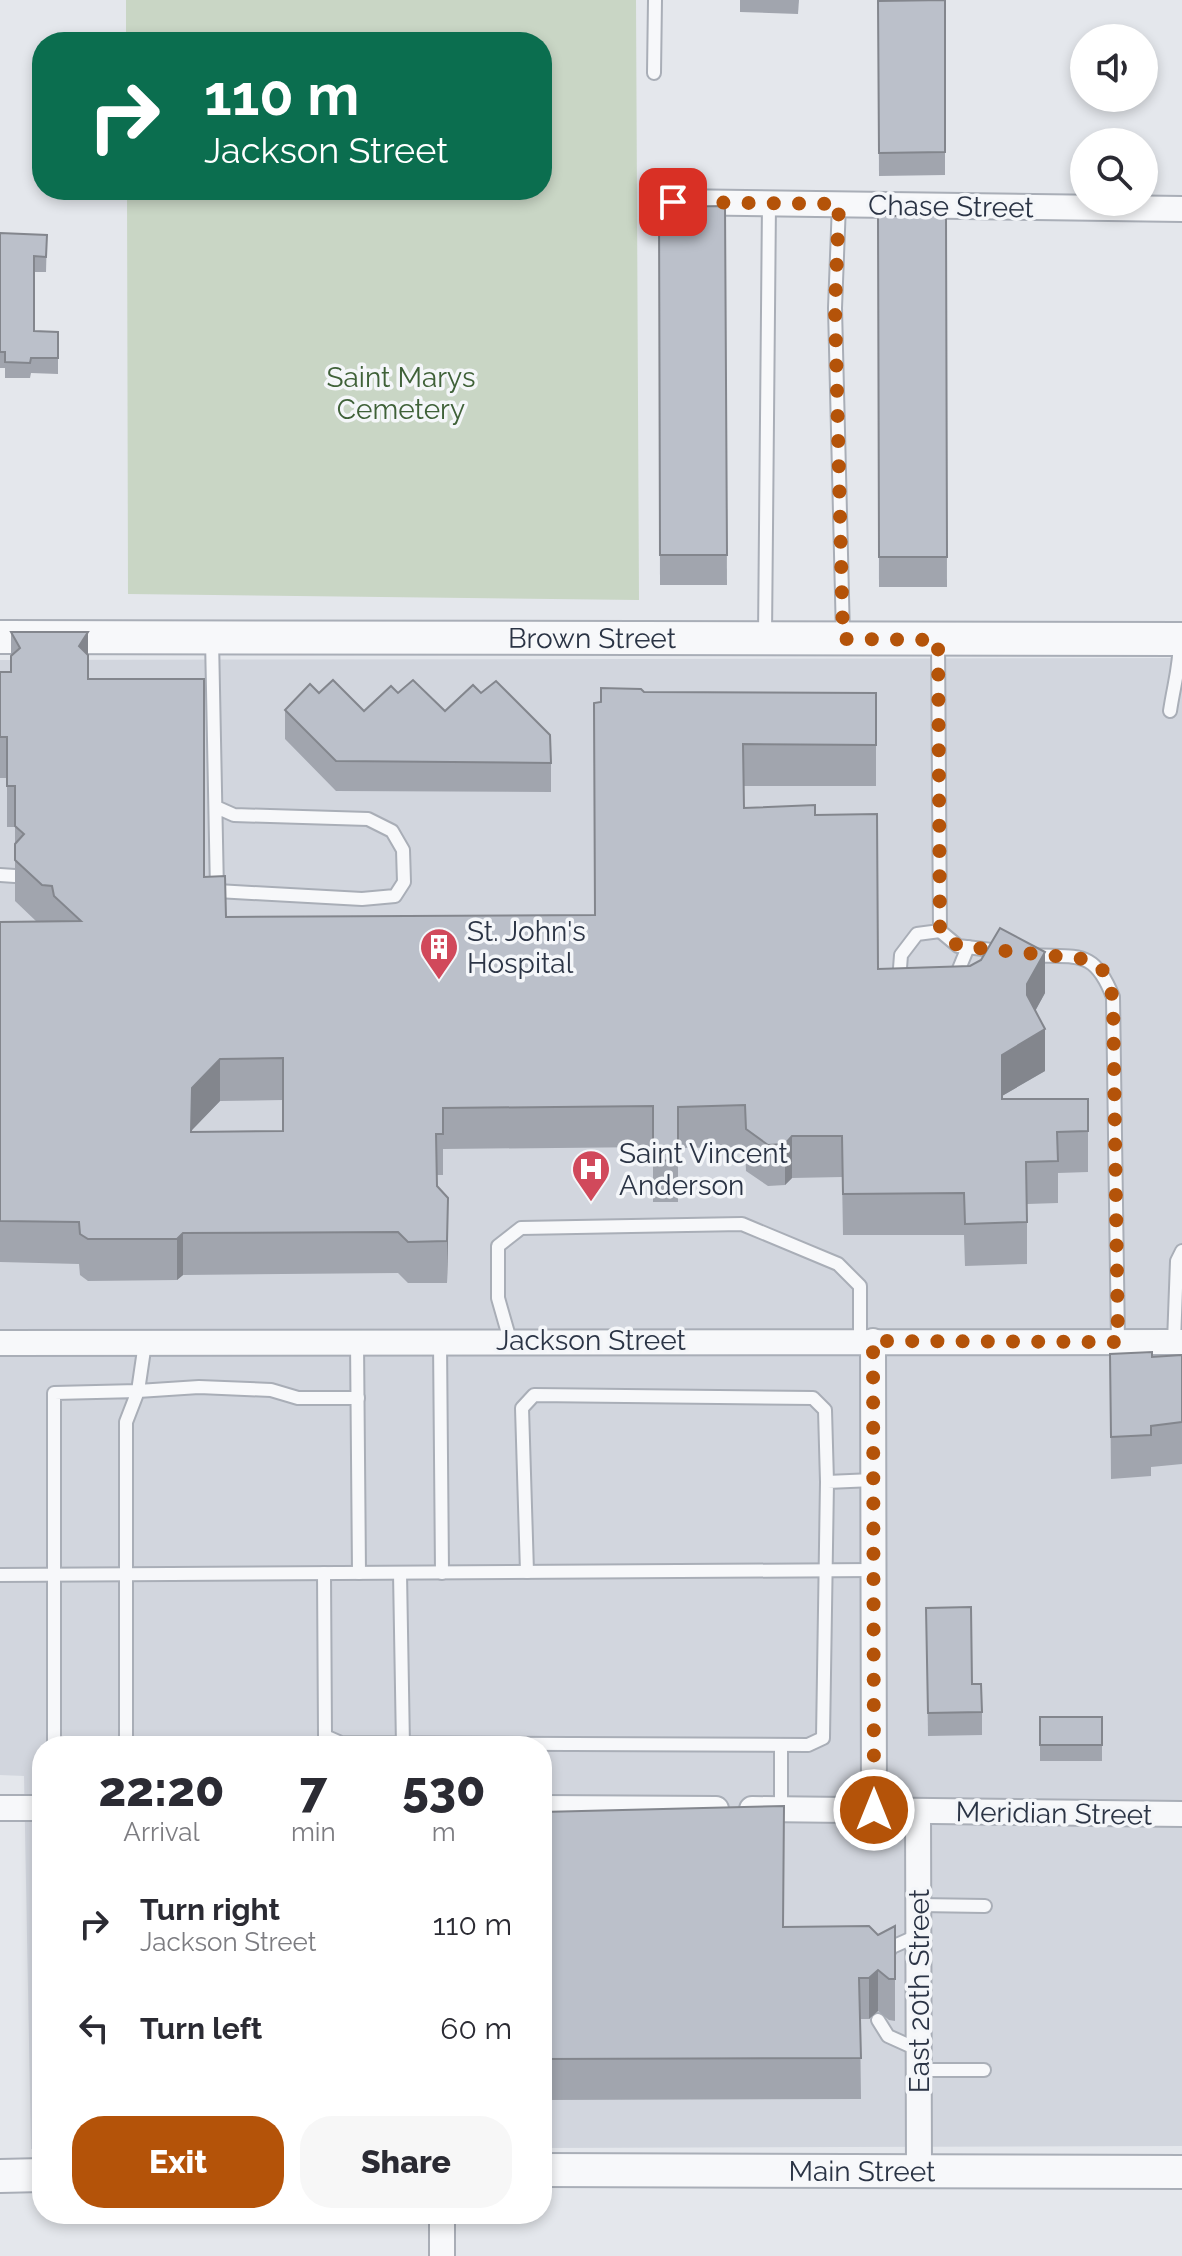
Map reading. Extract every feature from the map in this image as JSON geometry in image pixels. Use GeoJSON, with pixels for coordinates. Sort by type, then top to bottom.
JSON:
{"type":"FeatureCollection","features":[{"type":"Feature","properties":{"kind":"street","name":"Chase Street"},"geometry":{"type":"LineString","coordinates":[[673,202],[1182,209]]}},
{"type":"Feature","properties":{"kind":"street","name":"Brown Street"},"geometry":{"type":"LineString","coordinates":[[0,637],[1181,639]]}},
{"type":"Feature","properties":{"kind":"street","name":"Jackson Street"},"geometry":{"type":"LineString","coordinates":[[0,1343],[510,1340],[1178,1342]]}},
{"type":"Feature","properties":{"kind":"street"},"geometry":{"type":"LineString","coordinates":[[866,1341],[873,1480],[874,1810]]}},
{"type":"Feature","properties":{"kind":"street"},"geometry":{"type":"LineString","coordinates":[[0,1808],[32,1808]]}},
{"type":"Feature","properties":{"kind":"street","name":"Meridian Street"},"geometry":{"type":"LineString","coordinates":[[552,1808],[1182,1814]]}},
{"type":"Feature","properties":{"kind":"street","name":"East 20th Street"},"geometry":{"type":"LineString","coordinates":[[918,1811],[919,2171]]}},
{"type":"Feature","properties":{"kind":"street","name":"Main Street"},"geometry":{"type":"LineString","coordinates":[[552,2170],[1182,2172]]}},
{"type":"Feature","properties":{"kind":"street"},"geometry":{"type":"LineString","coordinates":[[0,2176],[32,2175]]}},
{"type":"Feature","properties":{"kind":"street"},"geometry":{"type":"LineString","coordinates":[[442,2224],[442,2256]]}},
{"type":"Feature","properties":{"kind":"lane"},"geometry":{"type":"LineString","coordinates":[[654,73],[655,0]]}},
{"type":"Feature","properties":{"kind":"lane"},"geometry":{"type":"LineString","coordinates":[[765,638],[769,203]]}},
{"type":"Feature","properties":{"kind":"lane"},"geometry":{"type":"LineString","coordinates":[[839,204],[835,308],[843,639]]}},
{"type":"Feature","properties":{"kind":"lane"},"geometry":{"type":"LineString","coordinates":[[212,636],[217,891],[362,899],[395,896],[404,882],[403,850],[392,831],[368,819],[234,815],[216,807]]}},
{"type":"Feature","properties":{"kind":"lane"},"geometry":{"type":"LineString","coordinates":[[1170,711],[1172,688],[1181,676],[1181,639]]}},
{"type":"Feature","properties":{"kind":"lane"},"geometry":{"type":"LineString","coordinates":[[938,640],[940,931]]}},
{"type":"Feature","properties":{"kind":"lane"},"geometry":{"type":"LineString","coordinates":[[197,688],[213,688]]}},
{"type":"Feature","properties":{"kind":"lane"},"geometry":{"type":"LineString","coordinates":[[0,875],[15,876]]}},
{"type":"Feature","properties":{"kind":"lane"},"geometry":{"type":"LineString","coordinates":[[906,996],[897,977],[901,955],[917,934],[940,931],[958,946],[1084,959],[1102,969],[1113,997],[1118,1342]]}},
{"type":"Feature","properties":{"kind":"lane"},"geometry":{"type":"LineString","coordinates":[[946,993],[953,984],[968,947]]}},
{"type":"Feature","properties":{"kind":"lane"},"geometry":{"type":"LineString","coordinates":[[510,1340],[498,1298],[498,1246],[521,1228],[742,1224],[838,1264],[860,1286],[866,1341]]}},
{"type":"Feature","properties":{"kind":"lane"},"geometry":{"type":"LineString","coordinates":[[1178,1342],[1177,1261],[1182,1251]]}},
{"type":"Feature","properties":{"kind":"lane"},"geometry":{"type":"LineString","coordinates":[[357,1341],[359,1573]]}},
{"type":"Feature","properties":{"kind":"lane"},"geometry":{"type":"LineString","coordinates":[[440,1341],[442,1573]]}},
{"type":"Feature","properties":{"kind":"lane"},"geometry":{"type":"LineString","coordinates":[[126,1736],[126,1422],[138,1391],[145,1343]]}},
{"type":"Feature","properties":{"kind":"lane"},"geometry":{"type":"LineString","coordinates":[[54,1736],[54,1393],[199,1387],[271,1390],[298,1398],[358,1398]]}},
{"type":"Feature","properties":{"kind":"lane"},"geometry":{"type":"LineString","coordinates":[[527,1572],[522,1408],[534,1395],[813,1398],[825,1410],[827,1482],[823,1738],[808,1745],[552,1745]]}},
{"type":"Feature","properties":{"kind":"lane"},"geometry":{"type":"LineString","coordinates":[[827,1482],[873,1480]]}},
{"type":"Feature","properties":{"kind":"lane"},"geometry":{"type":"LineString","coordinates":[[0,1575],[873,1570]]}},
{"type":"Feature","properties":{"kind":"lane"},"geometry":{"type":"LineString","coordinates":[[324,1573],[325,1736]]}},
{"type":"Feature","properties":{"kind":"lane"},"geometry":{"type":"LineString","coordinates":[[400,1573],[403,1736]]}},
{"type":"Feature","properties":{"kind":"lane"},"geometry":{"type":"LineString","coordinates":[[781,1745],[781,1809]]}},
{"type":"Feature","properties":{"kind":"lane"},"geometry":{"type":"LineString","coordinates":[[919,1905],[985,1906]]}},
{"type":"Feature","properties":{"kind":"lane"},"geometry":{"type":"LineString","coordinates":[[878,1967],[892,1947],[919,1935]]}},
{"type":"Feature","properties":{"kind":"lane"},"geometry":{"type":"LineString","coordinates":[[878,2020],[888,2036],[919,2060],[984,2070]]}},
{"type":"Feature","properties":{"kind":"shaded area","name":"Saint Vincent Anderson"},"geometry":{"type":"Polygon","coordinates":[[[1182,658],[1182,2146],[552,2148],[552,1736],[32,1736],[31,2149],[24,1776],[0,1775],[0,660],[1182,658]]]}},
{"type":"Feature","properties":{"kind":"green space","name":"Saint Marys Cemetery"},"geometry":{"type":"Polygon","coordinates":[[[126,0],[636,0],[639,600],[128,594],[127,200],[552,200],[552,32],[126,32],[126,0]]]}},
{"type":"Feature","properties":{"kind":"building"},"geometry":{"type":"Polygon","coordinates":[[[945,0],[945,152],[879,153],[878,1],[945,0]]]}},
{"type":"Feature","properties":{"kind":"building"},"geometry":{"type":"Polygon","coordinates":[[[725,206],[727,555],[660,555],[659,207],[725,206]]]}},
{"type":"Feature","properties":{"kind":"building"},"geometry":{"type":"Polygon","coordinates":[[[878,216],[946,216],[947,557],[879,557],[878,216]]]}},
{"type":"Feature","properties":{"kind":"building"},"geometry":{"type":"Polygon","coordinates":[[[0,233],[47,235],[46,257],[34,256],[34,331],[58,332],[58,358],[31,358],[30,363],[5,362],[5,352],[0,352],[0,233]]]}},
{"type":"Feature","properties":{"kind":"building","name":"St. John's Hospital"},"geometry":{"type":"Polygon","coordinates":[[[11,632],[88,632],[79,646],[88,655],[88,679],[204,679],[204,877],[225,876],[226,917],[595,915],[594,703],[601,702],[601,688],[641,689],[644,692],[876,693],[876,745],[743,744],[744,808],[815,805],[815,815],[877,814],[878,969],[970,966],[981,960],[1000,928],[1045,952],[1027,984],[1027,995],[1045,1029],[1002,1055],[1002,1099],[1088,1099],[1088,1131],[1057,1132],[1058,1161],[1026,1162],[1027,1222],[965,1224],[964,1193],[843,1194],[842,1136],[792,1136],[785,1144],[768,1145],[746,1129],[745,1105],[678,1107],[678,1160],[653,1161],[653,1106],[443,1108],[443,1134],[436,1134],[437,1186],[448,1198],[447,1241],[408,1242],[398,1232],[183,1233],[177,1239],[88,1239],[80,1234],[79,1222],[0,1221],[0,922],[81,921],[54,896],[52,886],[42,885],[15,860],[15,844],[24,834],[15,826],[15,786],[7,786],[7,737],[0,737],[0,672],[11,672],[11,656],[20,648],[11,632]],[[283,1058],[220,1059],[192,1088],[191,1132],[283,1131],[283,1058]]]}},
{"type":"Feature","properties":{"kind":"building"},"geometry":{"type":"Polygon","coordinates":[[[333,680],[364,711],[391,686],[398,693],[413,680],[445,711],[473,685],[481,693],[496,681],[550,735],[551,763],[336,761],[285,710],[310,684],[319,693],[333,680]]]}},
{"type":"Feature","properties":{"kind":"building"},"geometry":{"type":"Polygon","coordinates":[[[1152,1352],[1152,1357],[1182,1355],[1182,1422],[1151,1426],[1151,1435],[1111,1437],[1110,1354],[1152,1352]]]}},
{"type":"Feature","properties":{"kind":"building"},"geometry":{"type":"Polygon","coordinates":[[[971,1607],[972,1684],[981,1684],[982,1712],[928,1713],[926,1608],[971,1607]]]}},
{"type":"Feature","properties":{"kind":"building"},"geometry":{"type":"Polygon","coordinates":[[[1040,1717],[1102,1717],[1102,1745],[1040,1745],[1040,1717]]]}},
{"type":"Feature","properties":{"kind":"building"},"geometry":{"type":"Polygon","coordinates":[[[784,1806],[783,1927],[869,1926],[878,1935],[895,1926],[895,1979],[889,1979],[878,1970],[869,1978],[859,1978],[861,2058],[552,2059],[552,1812],[784,1806]]]}},
{"type":"Feature","properties":{"kind":"place","name":"St. John's Hospital"},"geometry":{"type":"Point","coordinates":[439,981]}},
{"type":"Feature","properties":{"kind":"place","name":"Saint Vincent Anderson"},"geometry":{"type":"Point","coordinates":[591,1203]}},
{"type":"Feature","properties":{"kind":"route"},"geometry":{"type":"LineString","coordinates":[[673,202],[839,204],[835,308],[843,639],[938,640],[940,931],[958,946],[1084,959],[1102,969],[1113,997],[1118,1173],[1118,1342],[873,1341],[874,1810]]}}]}
